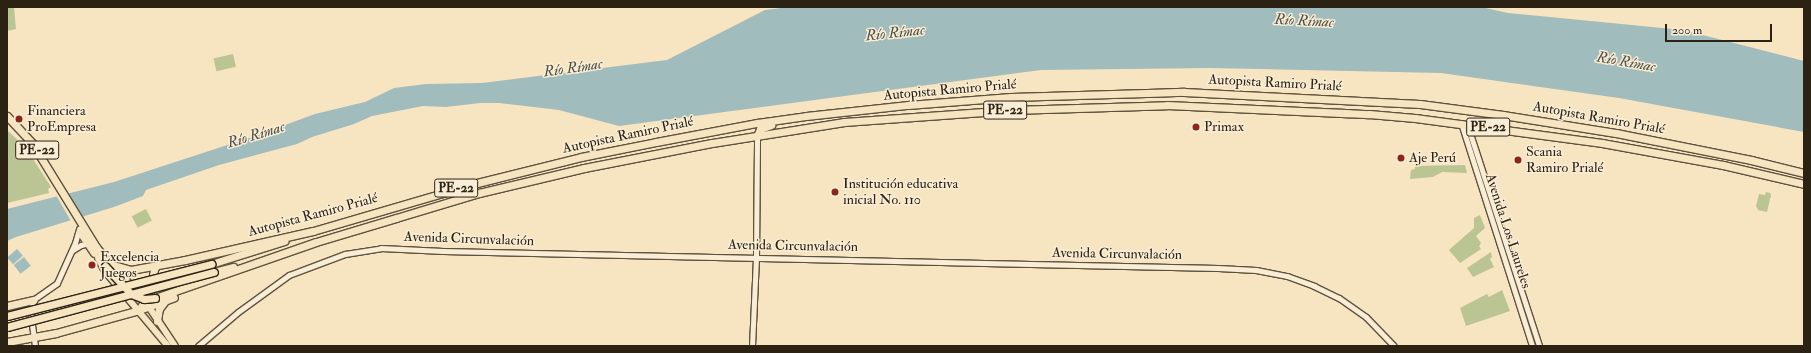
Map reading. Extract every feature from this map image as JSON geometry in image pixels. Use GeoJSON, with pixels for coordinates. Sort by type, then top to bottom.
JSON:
{"type":"FeatureCollection","features":[{"type":"Feature","properties":{"kind":"highway","name":"Autopista Ramiro Prialé"},"geometry":{"type":"LineString","coordinates":[[108,265],[131,270],[156,266],[312,231],[445,191],[581,157],[749,125],[806,116],[908,105],[1011,97],[1184,92],[1420,104],[1634,136],[1751,160],[1804,174]]}},
{"type":"Feature","properties":{"kind":"highway"},"geometry":{"type":"LineString","coordinates":[[1303,111],[1300,104],[1301,100],[1305,98]]}},
{"type":"Feature","properties":{"kind":"highway","name":"Autopista Ramiro Prialé"},"geometry":{"type":"LineString","coordinates":[[108,265],[131,294],[144,299],[155,298],[316,242],[479,193],[584,168],[756,136],[844,122],[1012,110],[1167,105],[1369,114],[1553,135],[1723,164],[1804,184]]}},
{"type":"Feature","properties":{"kind":"highway","name":"PE-22"},"geometry":{"type":"LineString","coordinates":[[7,116],[32,142],[79,227],[108,265]]}},
{"type":"Feature","properties":{"kind":"highway"},"geometry":{"type":"LineString","coordinates":[[756,136],[762,127],[793,121],[806,116]]}},
{"type":"Feature","properties":{"kind":"highway","name":"PE-22"},"geometry":{"type":"LineString","coordinates":[[7,122],[28,144],[59,190]]}},
{"type":"Feature","properties":{"kind":"highway"},"geometry":{"type":"LineString","coordinates":[[1553,135],[1559,130],[1558,126],[1554,123]]}},
{"type":"Feature","properties":{"kind":"highway"},"geometry":{"type":"LineString","coordinates":[[7,316],[211,264],[312,231]]}},
{"type":"Feature","properties":{"kind":"highway"},"geometry":{"type":"LineString","coordinates":[[7,327],[214,272],[316,242]]}},
{"type":"Feature","properties":{"kind":"highway","name":"PE-22"},"geometry":{"type":"LineString","coordinates":[[90,243],[98,258],[108,265]]}},
{"type":"Feature","properties":{"kind":"highway"},"geometry":{"type":"LineString","coordinates":[[147,303],[165,300],[260,262]]}},
{"type":"Feature","properties":{"kind":"highway"},"geometry":{"type":"LineString","coordinates":[[7,342],[56,333],[139,310],[147,303],[151,290],[153,270],[156,266]]}},
{"type":"Feature","properties":{"kind":"highway"},"geometry":{"type":"LineString","coordinates":[[7,306],[32,300]]}},
{"type":"Feature","properties":{"kind":"highway"},"geometry":{"type":"LineString","coordinates":[[157,321],[159,309],[165,300]]}},
{"type":"Feature","properties":{"kind":"main road"},"geometry":{"type":"LineString","coordinates":[[98,258],[105,271],[168,346]]}},
{"type":"Feature","properties":{"kind":"main road"},"geometry":{"type":"LineString","coordinates":[[108,265],[147,303],[157,321],[175,346]]}},
{"type":"Feature","properties":{"kind":"street","name":"Avenida Los Laureles"},"geometry":{"type":"LineString","coordinates":[[1464,124],[1532,346]]}},
{"type":"Feature","properties":{"kind":"street","name":"Avenida Los Laureles"},"geometry":{"type":"LineString","coordinates":[[1464,124],[1539,346]]}},
{"type":"Feature","properties":{"kind":"street"},"geometry":{"type":"LineString","coordinates":[[752,346],[756,257],[756,136]]}},
{"type":"Feature","properties":{"kind":"street"},"geometry":{"type":"LineString","coordinates":[[35,346],[31,316],[32,300],[57,283],[72,250],[79,227]]}},
{"type":"Feature","properties":{"kind":"street"},"geometry":{"type":"LineString","coordinates":[[72,250],[81,245],[90,243]]}},
{"type":"Feature","properties":{"kind":"street","name":"Avenida Circunvalación"},"geometry":{"type":"LineString","coordinates":[[198,346],[234,315],[284,278],[323,261],[361,250],[385,248],[443,251],[1192,267],[1256,270],[1287,276],[1314,286],[1339,298],[1366,317],[1394,346]]}},
{"type":"Feature","properties":{"kind":"green space"},"geometry":{"type":"Polygon","coordinates":[[[14,7],[16,29],[7,31],[7,8],[14,7]]]}},
{"type":"Feature","properties":{"kind":"green space"},"geometry":{"type":"Polygon","coordinates":[[[233,54],[236,67],[216,71],[214,58],[233,54]]]}},
{"type":"Feature","properties":{"kind":"green space"},"geometry":{"type":"Polygon","coordinates":[[[7,130],[26,148],[51,187],[48,189],[49,193],[7,203],[7,130]]]}},
{"type":"Feature","properties":{"kind":"green space"},"geometry":{"type":"Polygon","coordinates":[[[1465,165],[1467,173],[1442,172],[1433,177],[1410,179],[1411,170],[1415,169],[1415,166],[1465,165]]]}},
{"type":"Feature","properties":{"kind":"green space"},"geometry":{"type":"Polygon","coordinates":[[[1766,192],[1770,193],[1771,195],[1767,212],[1758,210],[1756,206],[1759,194],[1765,195],[1766,192]]]}},
{"type":"Feature","properties":{"kind":"green space"},"geometry":{"type":"Polygon","coordinates":[[[146,209],[152,221],[138,228],[132,216],[146,209]]]}},
{"type":"Feature","properties":{"kind":"green space"},"geometry":{"type":"Polygon","coordinates":[[[1480,215],[1485,228],[1476,236],[1481,243],[1479,246],[1481,249],[1460,263],[1449,250],[1474,228],[1474,218],[1480,215]]]}},
{"type":"Feature","properties":{"kind":"green space"},"geometry":{"type":"Polygon","coordinates":[[[1491,252],[1492,257],[1490,259],[1494,267],[1473,277],[1467,268],[1491,252]]]}},
{"type":"Feature","properties":{"kind":"green space"},"geometry":{"type":"Polygon","coordinates":[[[1502,290],[1510,311],[1466,326],[1460,308],[1487,294],[1489,297],[1502,290]]]}},
{"type":"Feature","properties":{"kind":"water","name":"Río Rímac"},"geometry":{"type":"Polygon","coordinates":[[[790,7],[1481,7],[1508,13],[1683,30],[1804,61],[1804,132],[1619,98],[1441,73],[1210,68],[1041,70],[619,126],[559,110],[499,103],[480,103],[446,107],[423,106],[372,116],[354,124],[312,137],[297,144],[219,165],[146,190],[143,196],[114,207],[7,241],[7,209],[114,182],[255,136],[315,114],[365,102],[394,88],[426,84],[482,83],[667,60],[765,10],[790,7]]]}},
{"type":"Feature","properties":{"kind":"water"},"geometry":{"type":"Polygon","coordinates":[[[17,249],[23,256],[13,264],[7,258],[17,249]]]}},
{"type":"Feature","properties":{"kind":"water"},"geometry":{"type":"Polygon","coordinates":[[[24,257],[31,266],[21,274],[14,265],[24,257]]]}},
{"type":"Feature","properties":{"kind":"pier"},"geometry":{"type":"Polygon","coordinates":[[[67,193],[82,220],[72,223],[56,195],[67,193]]]}},
{"type":"Feature","properties":{"kind":"place","name":"Financiera ProEmpresa"},"geometry":{"type":"Point","coordinates":[19,119]}},
{"type":"Feature","properties":{"kind":"place","name":"Primax"},"geometry":{"type":"Point","coordinates":[1196,127]}},
{"type":"Feature","properties":{"kind":"place","name":"Aje Perú"},"geometry":{"type":"Point","coordinates":[1401,158]}},
{"type":"Feature","properties":{"kind":"place","name":"Scania Ramiro Prialé"},"geometry":{"type":"Point","coordinates":[1518,160]}},
{"type":"Feature","properties":{"kind":"place","name":"Institución educativa inicial No. 110"},"geometry":{"type":"Point","coordinates":[835,192]}},
{"type":"Feature","properties":{"kind":"place","name":"Excelencia Juegos"},"geometry":{"type":"Point","coordinates":[92,265]}}]}
